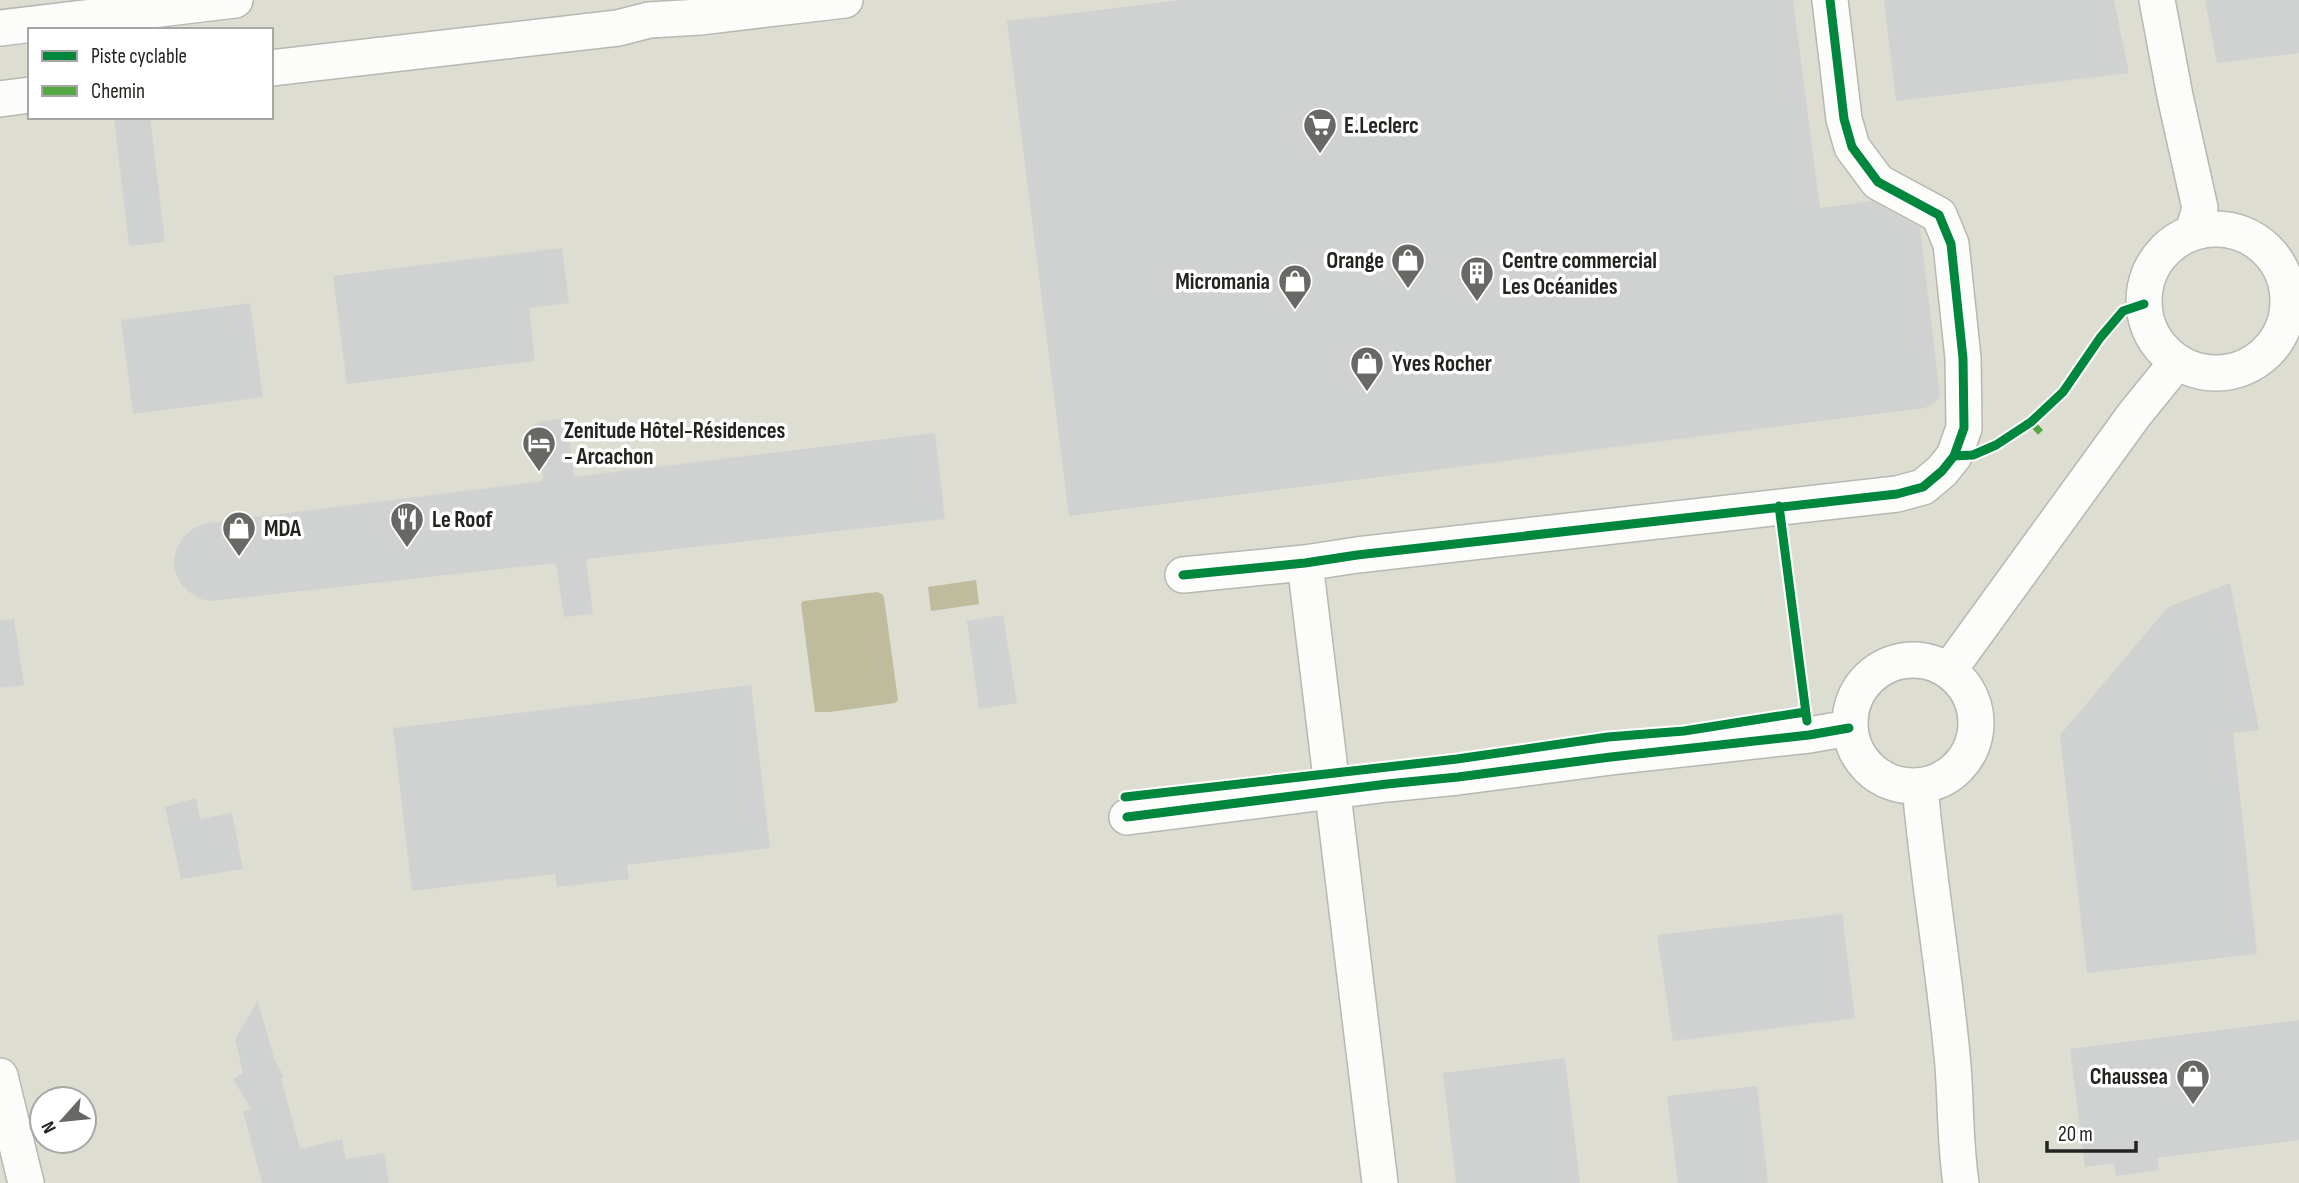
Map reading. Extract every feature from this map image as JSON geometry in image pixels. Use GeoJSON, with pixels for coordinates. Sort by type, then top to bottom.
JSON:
{"type":"FeatureCollection","features":[{"type":"Feature","properties":{"kind":"street"},"geometry":{"type":"LineString","coordinates":[[0,28],[235,0]]}},
{"type":"Feature","properties":{"kind":"street"},"geometry":{"type":"LineString","coordinates":[[273,68],[618,27],[698,9],[845,0]]}},
{"type":"Feature","properties":{"kind":"street"},"geometry":{"type":"LineString","coordinates":[[1183,575],[1896,494],[1923,487],[1942,471],[1954,456],[1964,428],[1962,358],[1951,244],[1939,215],[1878,182],[1852,146],[1844,119],[1830,0]]}},
{"type":"Feature","properties":{"kind":"street"},"geometry":{"type":"LineString","coordinates":[[2157,0],[2200,208],[2193,232]]}},
{"type":"Feature","properties":{"kind":"street"},"geometry":{"type":"LineString","coordinates":[[0,99],[28,95]]}},
{"type":"Feature","properties":{"kind":"street"},"geometry":{"type":"LineString","coordinates":[[2218,229],[2242,233],[2263,247],[2293,288],[2278,338],[2262,357],[2243,368],[2221,373],[2198,371],[2177,362],[2160,346],[2149,327],[2144,304],[2146,282],[2156,261],[2171,244],[2193,232],[2218,229]]}},
{"type":"Feature","properties":{"kind":"street"},"geometry":{"type":"LineString","coordinates":[[1949,670],[2134,415],[2177,362]]}},
{"type":"Feature","properties":{"kind":"street"},"geometry":{"type":"LineString","coordinates":[[1306,563],[1380,1183]]}},
{"type":"Feature","properties":{"kind":"street"},"geometry":{"type":"LineString","coordinates":[[1910,659],[1931,661],[1949,670],[1963,684],[1973,700],[1977,719],[1975,739],[1967,756],[1955,771],[1939,782],[1920,786],[1900,785],[1881,778],[1865,765],[1854,748],[1849,728],[1851,708],[1859,688],[1872,673],[1890,663],[1910,659]]}},
{"type":"Feature","properties":{"kind":"street"},"geometry":{"type":"LineString","coordinates":[[1127,817],[1810,735],[1849,728]]}},
{"type":"Feature","properties":{"kind":"street"},"geometry":{"type":"LineString","coordinates":[[1920,786],[1925,847],[1953,1065],[1961,1183]]}},
{"type":"Feature","properties":{"kind":"street"},"geometry":{"type":"LineString","coordinates":[[0,1076],[26,1183]]}},
{"type":"Feature","properties":{"kind":"shaded area"},"geometry":{"type":"Polygon","coordinates":[[[0,0],[2299,0],[2299,1183],[0,1183],[0,0]]]}},
{"type":"Feature","properties":{"kind":"shaded area"},"geometry":{"type":"Polygon","coordinates":[[[976,580],[979,604],[931,611],[928,587],[976,580]]]}},
{"type":"Feature","properties":{"kind":"shaded area"},"geometry":{"type":"Polygon","coordinates":[[[877,592],[884,598],[898,700],[895,703],[815,712],[801,603],[877,592]]]}},
{"type":"Feature","properties":{"kind":"building","name":"Centre commercial Les Océanides"},"geometry":{"type":"Polygon","coordinates":[[[1181,0],[1793,0],[1820,208],[1872,201],[1920,227],[1940,396],[1935,403],[1925,408],[1069,516],[1007,21],[1181,0]]]}},
{"type":"Feature","properties":{"kind":"building"},"geometry":{"type":"Polygon","coordinates":[[[1884,0],[2114,0],[2129,73],[1896,101],[1884,0]]]}},
{"type":"Feature","properties":{"kind":"building"},"geometry":{"type":"Polygon","coordinates":[[[2205,0],[2299,0],[2299,53],[2217,63],[2205,0]]]}},
{"type":"Feature","properties":{"kind":"building"},"geometry":{"type":"Polygon","coordinates":[[[114,119],[150,119],[165,242],[129,246],[114,119]]]}},
{"type":"Feature","properties":{"kind":"building"},"geometry":{"type":"Polygon","coordinates":[[[562,248],[569,303],[529,308],[535,361],[347,384],[333,276],[562,248]]]}},
{"type":"Feature","properties":{"kind":"building"},"geometry":{"type":"Polygon","coordinates":[[[250,303],[263,397],[133,414],[121,320],[250,303]]]}},
{"type":"Feature","properties":{"kind":"building"},"geometry":{"type":"Polygon","coordinates":[[[567,418],[574,477],[935,433],[945,519],[586,559],[593,614],[564,617],[556,563],[211,601],[200,599],[188,591],[180,583],[175,571],[176,550],[183,537],[194,528],[208,523],[543,481],[537,422],[567,418]]]}},
{"type":"Feature","properties":{"kind":"building"},"geometry":{"type":"Polygon","coordinates":[[[2230,583],[2259,730],[2233,733],[2257,954],[2087,973],[2060,735],[2168,607],[2230,583]]]}},
{"type":"Feature","properties":{"kind":"building"},"geometry":{"type":"Polygon","coordinates":[[[1003,615],[1017,703],[979,709],[967,621],[1003,615]]]}},
{"type":"Feature","properties":{"kind":"building"},"geometry":{"type":"Polygon","coordinates":[[[14,619],[24,685],[0,688],[0,620],[14,619]]]}},
{"type":"Feature","properties":{"kind":"building"},"geometry":{"type":"Polygon","coordinates":[[[751,685],[770,848],[627,865],[629,879],[557,887],[555,874],[412,891],[393,728],[751,685]]]}},
{"type":"Feature","properties":{"kind":"building"},"geometry":{"type":"Polygon","coordinates":[[[196,798],[200,819],[232,813],[243,869],[181,879],[165,807],[196,798]]]}},
{"type":"Feature","properties":{"kind":"building"},"geometry":{"type":"Polygon","coordinates":[[[1842,914],[1855,1018],[1673,1041],[1657,935],[1842,914]]]}},
{"type":"Feature","properties":{"kind":"building"},"geometry":{"type":"Polygon","coordinates":[[[258,1001],[274,1059],[284,1076],[281,1078],[300,1149],[342,1139],[346,1159],[384,1153],[389,1183],[262,1183],[243,1111],[251,1109],[233,1079],[243,1073],[235,1039],[258,1001]]]}},
{"type":"Feature","properties":{"kind":"building"},"geometry":{"type":"Polygon","coordinates":[[[2299,1020],[2299,1140],[2157,1158],[2159,1170],[2116,1176],[2114,1163],[2085,1167],[2070,1049],[2299,1020]]]}},
{"type":"Feature","properties":{"kind":"building"},"geometry":{"type":"Polygon","coordinates":[[[1565,1058],[1580,1183],[1456,1183],[1443,1073],[1565,1058]]]}},
{"type":"Feature","properties":{"kind":"building"},"geometry":{"type":"Polygon","coordinates":[[[1757,1086],[1768,1183],[1678,1183],[1667,1096],[1757,1086]]]}},
{"type":"Feature","properties":{"kind":"marked path"},"geometry":{"type":"LineString","coordinates":[[2031,422],[2043,435]]}},
{"type":"Feature","properties":{"kind":"cycle path"},"geometry":{"type":"LineString","coordinates":[[1183,575],[1897,494],[1923,487],[1942,471],[1954,456],[1964,428],[1963,358],[1951,244],[1939,215],[1878,182],[1852,147],[1844,119],[1830,0]]}},
{"type":"Feature","properties":{"kind":"cycle path"},"geometry":{"type":"LineString","coordinates":[[1954,456],[1973,455],[1996,445],[2031,422],[2063,392],[2100,338],[2123,311],[2144,304]]}},
{"type":"Feature","properties":{"kind":"cycle path"},"geometry":{"type":"LineString","coordinates":[[1779,506],[1807,721]]}},
{"type":"Feature","properties":{"kind":"cycle path"},"geometry":{"type":"LineString","coordinates":[[1125,797],[1457,759],[1608,737],[1684,731],[1805,712]]}},
{"type":"Feature","properties":{"kind":"cycle path"},"geometry":{"type":"LineString","coordinates":[[1127,817],[1849,728]]}},
{"type":"Feature","properties":{"kind":"place","name":"E.Leclerc"},"geometry":{"type":"Point","coordinates":[1320,155]}},
{"type":"Feature","properties":{"kind":"place","name":"Orange"},"geometry":{"type":"Point","coordinates":[1408,290]}},
{"type":"Feature","properties":{"kind":"place","name":"Centre commercial Les Océanides"},"geometry":{"type":"Point","coordinates":[1477,303]}},
{"type":"Feature","properties":{"kind":"place","name":"Micromania"},"geometry":{"type":"Point","coordinates":[1295,311]}},
{"type":"Feature","properties":{"kind":"place","name":"Yves Rocher"},"geometry":{"type":"Point","coordinates":[1367,393]}},
{"type":"Feature","properties":{"kind":"place","name":"Zenitude Hôtel-Résidences - Arcachon"},"geometry":{"type":"Point","coordinates":[539,473]}},
{"type":"Feature","properties":{"kind":"place","name":"Le Roof"},"geometry":{"type":"Point","coordinates":[407,549]}},
{"type":"Feature","properties":{"kind":"place","name":"MDA"},"geometry":{"type":"Point","coordinates":[239,558]}},
{"type":"Feature","properties":{"kind":"place","name":"Chaussea"},"geometry":{"type":"Point","coordinates":[2193,1106]}}]}
